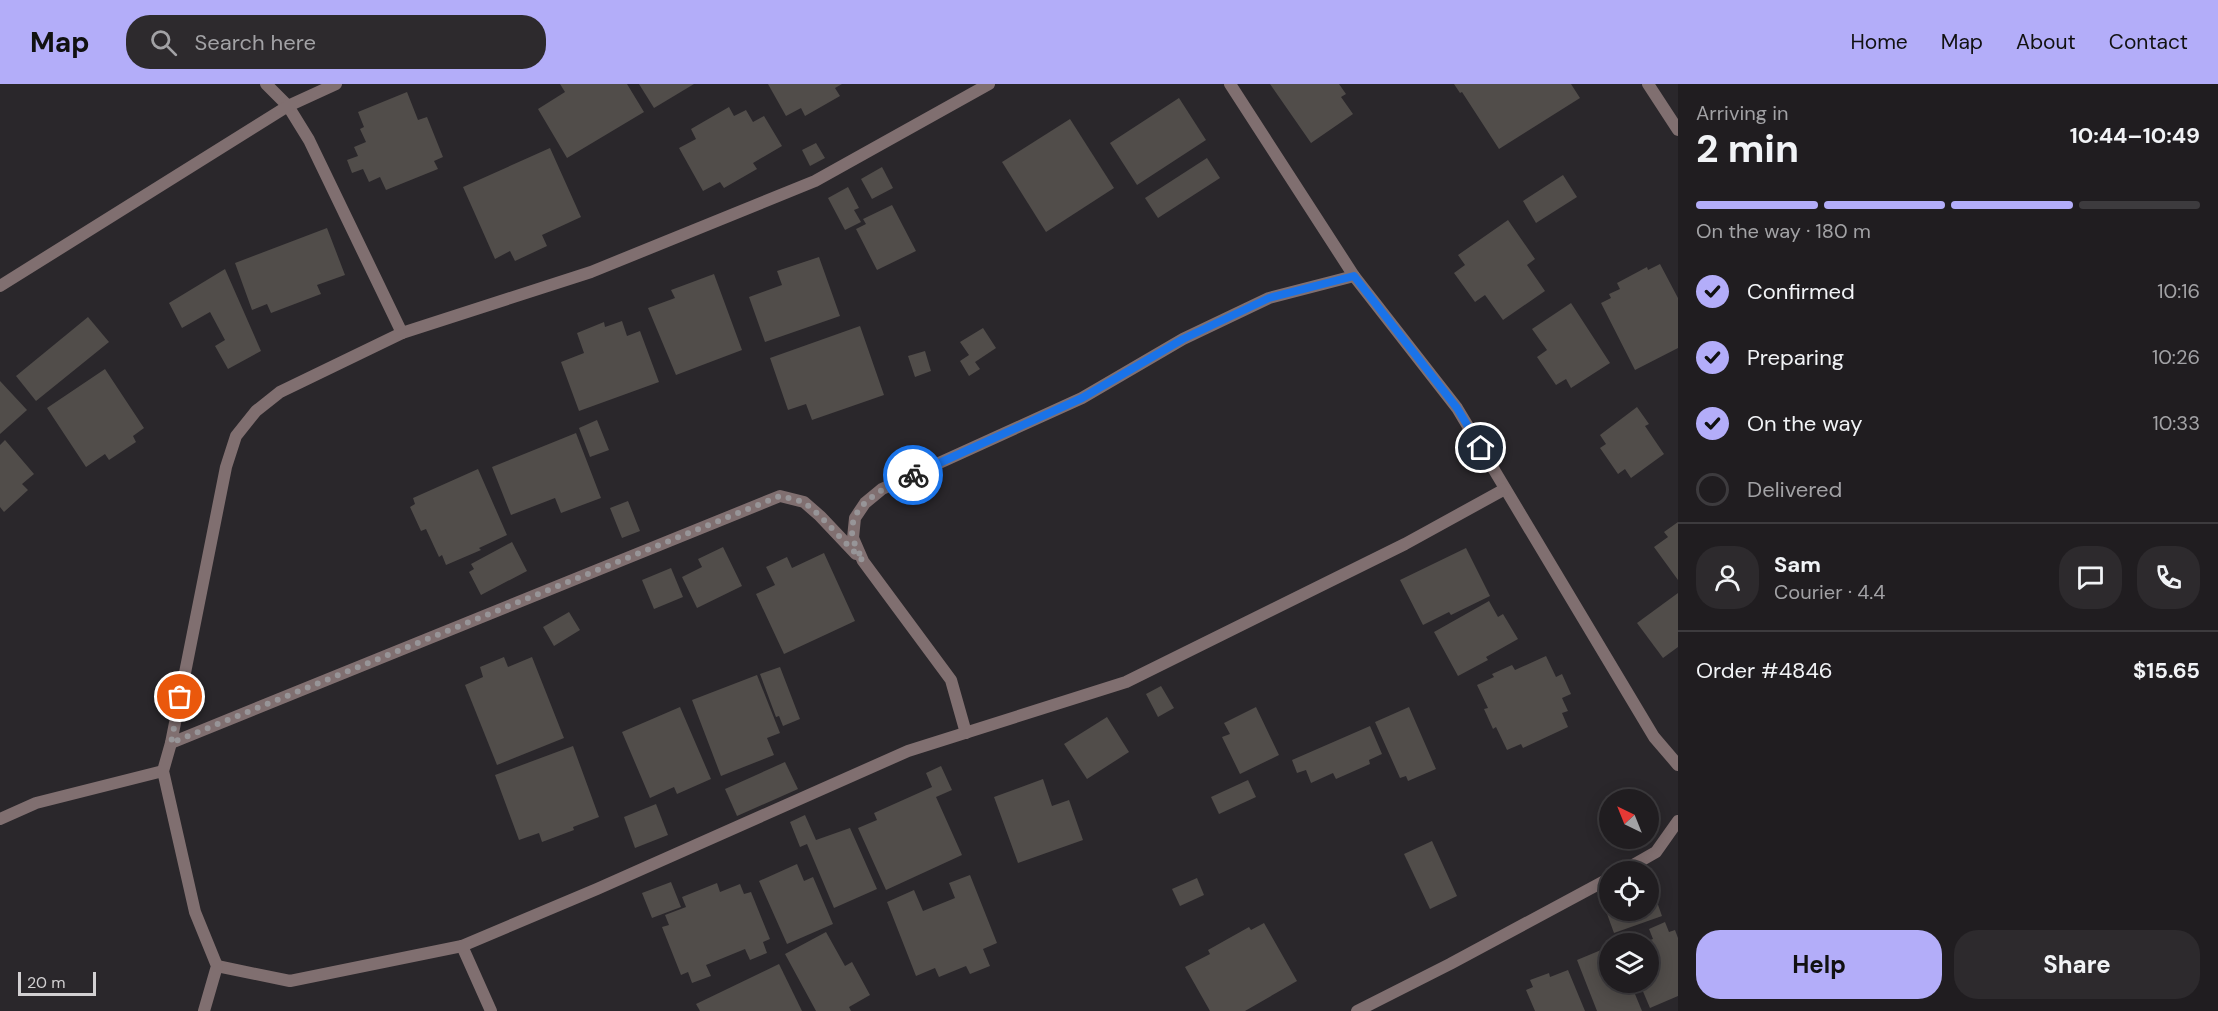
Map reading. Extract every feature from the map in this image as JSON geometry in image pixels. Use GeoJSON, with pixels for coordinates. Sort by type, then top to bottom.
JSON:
{"type":"FeatureCollection","features":[{"type":"Feature","properties":{"kind":"street"},"geometry":{"type":"LineString","coordinates":[[266,84],[288,106],[309,140],[402,333]]}},
{"type":"Feature","properties":{"kind":"street"},"geometry":{"type":"LineString","coordinates":[[0,286],[288,106],[336,84]]}},
{"type":"Feature","properties":{"kind":"street"},"geometry":{"type":"LineString","coordinates":[[204,1011],[217,966],[195,912],[163,771],[171,743],[226,467],[236,436],[256,411],[280,392],[402,333],[591,272],[815,181],[989,84]]}},
{"type":"Feature","properties":{"kind":"street"},"geometry":{"type":"LineString","coordinates":[[1230,84],[1354,276],[1457,408],[1654,737],[1678,765]]}},
{"type":"Feature","properties":{"kind":"street"},"geometry":{"type":"LineString","coordinates":[[1648,84],[1678,130]]}},
{"type":"Feature","properties":{"kind":"street"},"geometry":{"type":"LineString","coordinates":[[863,561],[853,538],[855,519],[866,503],[882,489],[1082,398],[1183,339],[1269,298],[1354,276]]}},
{"type":"Feature","properties":{"kind":"street"},"geometry":{"type":"LineString","coordinates":[[217,966],[290,981],[462,946],[597,889],[908,751],[1126,682],[1405,544],[1505,489]]}},
{"type":"Feature","properties":{"kind":"street"},"geometry":{"type":"LineString","coordinates":[[171,743],[780,496],[804,502],[863,561],[951,680],[966,733]]}},
{"type":"Feature","properties":{"kind":"street"},"geometry":{"type":"LineString","coordinates":[[0,819],[36,803],[163,771]]}},
{"type":"Feature","properties":{"kind":"street"},"geometry":{"type":"LineString","coordinates":[[1640,861],[1656,852],[1678,821]]}},
{"type":"Feature","properties":{"kind":"street"},"geometry":{"type":"LineString","coordinates":[[1358,1011],[1599,884]]}},
{"type":"Feature","properties":{"kind":"street"},"geometry":{"type":"LineString","coordinates":[[462,946],[491,1011]]}},
{"type":"Feature","properties":{"kind":"building"},"geometry":{"type":"Polygon","coordinates":[[[560,84],[627,84],[644,112],[567,158],[538,109],[565,92],[560,84]]]}},
{"type":"Feature","properties":{"kind":"building"},"geometry":{"type":"Polygon","coordinates":[[[639,84],[694,84],[654,108],[639,84]]]}},
{"type":"Feature","properties":{"kind":"building"},"geometry":{"type":"Polygon","coordinates":[[[768,84],[842,84],[835,88],[840,96],[805,116],[801,108],[786,116],[768,84]]]}},
{"type":"Feature","properties":{"kind":"building"},"geometry":{"type":"Polygon","coordinates":[[[1270,84],[1339,84],[1346,94],[1341,97],[1353,114],[1311,143],[1270,84]]]}},
{"type":"Feature","properties":{"kind":"building"},"geometry":{"type":"Polygon","coordinates":[[[1454,84],[1571,84],[1580,98],[1499,149],[1462,92],[1460,93],[1454,84]]]}},
{"type":"Feature","properties":{"kind":"building"},"geometry":{"type":"Polygon","coordinates":[[[407,92],[418,120],[427,117],[443,157],[434,161],[438,169],[386,190],[380,177],[369,182],[363,169],[352,173],[347,160],[358,156],[354,147],[366,142],[360,129],[364,127],[358,112],[407,92]]]}},
{"type":"Feature","properties":{"kind":"building"},"geometry":{"type":"Polygon","coordinates":[[[1179,98],[1206,140],[1137,185],[1110,143],[1179,98]]]}},
{"type":"Feature","properties":{"kind":"building"},"geometry":{"type":"Polygon","coordinates":[[[729,107],[734,116],[746,110],[753,122],[764,116],[782,146],[753,163],[757,169],[724,188],[720,182],[703,191],[679,148],[696,139],[691,129],[729,107]]]}},
{"type":"Feature","properties":{"kind":"building"},"geometry":{"type":"Polygon","coordinates":[[[1070,119],[1114,188],[1046,232],[1002,162],[1070,119]]]}},
{"type":"Feature","properties":{"kind":"building"},"geometry":{"type":"Polygon","coordinates":[[[816,143],[825,158],[810,166],[802,150],[816,143]]]}},
{"type":"Feature","properties":{"kind":"building"},"geometry":{"type":"Polygon","coordinates":[[[550,148],[581,217],[542,235],[547,246],[515,261],[510,251],[495,259],[463,187],[550,148]]]}},
{"type":"Feature","properties":{"kind":"building"},"geometry":{"type":"Polygon","coordinates":[[[1207,158],[1220,178],[1158,218],[1145,198],[1207,158]]]}},
{"type":"Feature","properties":{"kind":"building"},"geometry":{"type":"Polygon","coordinates":[[[882,167],[893,188],[872,199],[861,179],[882,167]]]}},
{"type":"Feature","properties":{"kind":"building"},"geometry":{"type":"Polygon","coordinates":[[[1563,175],[1577,197],[1536,223],[1523,201],[1563,175]]]}},
{"type":"Feature","properties":{"kind":"building"},"geometry":{"type":"Polygon","coordinates":[[[848,187],[859,208],[854,210],[861,222],[845,230],[828,198],[848,187]]]}},
{"type":"Feature","properties":{"kind":"building"},"geometry":{"type":"Polygon","coordinates":[[[892,205],[916,251],[877,270],[856,229],[866,224],[863,219],[892,205]]]}},
{"type":"Feature","properties":{"kind":"building"},"geometry":{"type":"Polygon","coordinates":[[[1508,220],[1535,259],[1527,265],[1545,291],[1503,320],[1485,295],[1475,302],[1454,273],[1465,265],[1458,255],[1508,220]]]}},
{"type":"Feature","properties":{"kind":"building"},"geometry":{"type":"Polygon","coordinates":[[[327,228],[345,275],[317,285],[321,294],[271,313],[267,304],[252,310],[235,263],[327,228]]]}},
{"type":"Feature","properties":{"kind":"building"},"geometry":{"type":"Polygon","coordinates":[[[819,257],[840,316],[765,342],[749,297],[782,285],[777,271],[819,257]]]}},
{"type":"Feature","properties":{"kind":"building"},"geometry":{"type":"Polygon","coordinates":[[[1660,264],[1678,298],[1678,348],[1635,370],[1601,303],[1611,298],[1609,294],[1620,289],[1617,283],[1647,267],[1648,270],[1660,264]]]}},
{"type":"Feature","properties":{"kind":"building"},"geometry":{"type":"Polygon","coordinates":[[[225,269],[261,351],[228,369],[215,346],[225,340],[210,312],[182,328],[169,303],[225,269]]]}},
{"type":"Feature","properties":{"kind":"building"},"geometry":{"type":"Polygon","coordinates":[[[714,274],[742,350],[676,375],[648,308],[675,298],[671,290],[714,274]]]}},
{"type":"Feature","properties":{"kind":"building"},"geometry":{"type":"Polygon","coordinates":[[[1571,303],[1610,363],[1571,388],[1566,379],[1556,385],[1537,357],[1547,350],[1532,329],[1571,303]]]}},
{"type":"Feature","properties":{"kind":"building"},"geometry":{"type":"Polygon","coordinates":[[[88,317],[109,342],[36,401],[16,376],[88,317]]]}},
{"type":"Feature","properties":{"kind":"building"},"geometry":{"type":"Polygon","coordinates":[[[622,321],[627,336],[640,331],[659,382],[579,411],[561,362],[584,353],[577,333],[604,322],[605,327],[622,321]]]}},
{"type":"Feature","properties":{"kind":"building"},"geometry":{"type":"Polygon","coordinates":[[[860,326],[884,395],[812,420],[806,404],[788,410],[770,358],[860,326]]]}},
{"type":"Feature","properties":{"kind":"building"},"geometry":{"type":"Polygon","coordinates":[[[983,328],[996,348],[975,362],[980,369],[969,376],[960,361],[969,355],[960,342],[983,328]]]}},
{"type":"Feature","properties":{"kind":"building"},"geometry":{"type":"Polygon","coordinates":[[[925,351],[931,371],[915,377],[908,356],[925,351]]]}},
{"type":"Feature","properties":{"kind":"building"},"geometry":{"type":"Polygon","coordinates":[[[105,369],[144,428],[133,436],[136,442],[109,460],[105,454],[86,467],[47,408],[105,369]]]}},
{"type":"Feature","properties":{"kind":"building"},"geometry":{"type":"Polygon","coordinates":[[[0,381],[27,410],[0,434],[0,381]]]}},
{"type":"Feature","properties":{"kind":"building"},"geometry":{"type":"Polygon","coordinates":[[[1637,407],[1649,424],[1645,426],[1664,454],[1631,478],[1625,469],[1618,474],[1600,448],[1606,444],[1600,435],[1637,407]]]}},
{"type":"Feature","properties":{"kind":"building"},"geometry":{"type":"Polygon","coordinates":[[[597,420],[609,450],[590,457],[579,428],[597,420]]]}},
{"type":"Feature","properties":{"kind":"building"},"geometry":{"type":"Polygon","coordinates":[[[576,433],[601,498],[561,513],[555,498],[511,515],[492,467],[576,433]]]}},
{"type":"Feature","properties":{"kind":"building"},"geometry":{"type":"Polygon","coordinates":[[[5,440],[34,474],[22,484],[28,490],[4,512],[0,507],[0,445],[5,440]]]}},
{"type":"Feature","properties":{"kind":"building"},"geometry":{"type":"Polygon","coordinates":[[[478,469],[507,535],[479,548],[481,550],[446,565],[442,555],[439,557],[426,529],[421,531],[410,507],[415,504],[413,498],[478,469]]]}},
{"type":"Feature","properties":{"kind":"building"},"geometry":{"type":"Polygon","coordinates":[[[628,501],[640,531],[622,538],[610,508],[628,501]]]}},
{"type":"Feature","properties":{"kind":"building"},"geometry":{"type":"Polygon","coordinates":[[[1678,522],[1678,580],[1654,547],[1668,537],[1664,532],[1678,522]]]}},
{"type":"Feature","properties":{"kind":"building"},"geometry":{"type":"Polygon","coordinates":[[[512,542],[527,571],[481,595],[469,572],[474,569],[471,564],[512,542]]]}},
{"type":"Feature","properties":{"kind":"building"},"geometry":{"type":"Polygon","coordinates":[[[723,547],[742,586],[697,608],[682,577],[702,567],[698,559],[723,547]]]}},
{"type":"Feature","properties":{"kind":"building"},"geometry":{"type":"Polygon","coordinates":[[[1466,548],[1490,596],[1451,615],[1449,612],[1423,625],[1400,580],[1466,548]]]}},
{"type":"Feature","properties":{"kind":"building"},"geometry":{"type":"Polygon","coordinates":[[[824,553],[855,621],[784,654],[756,594],[775,585],[766,567],[787,557],[792,568],[824,553]]]}},
{"type":"Feature","properties":{"kind":"building"},"geometry":{"type":"Polygon","coordinates":[[[671,568],[683,597],[654,609],[642,580],[671,568]]]}},
{"type":"Feature","properties":{"kind":"building"},"geometry":{"type":"Polygon","coordinates":[[[1678,593],[1678,647],[1663,658],[1637,623],[1678,593]]]}},
{"type":"Feature","properties":{"kind":"building"},"geometry":{"type":"Polygon","coordinates":[[[1489,601],[1498,617],[1503,614],[1518,639],[1486,657],[1488,660],[1458,676],[1434,632],[1489,601]]]}},
{"type":"Feature","properties":{"kind":"building"},"geometry":{"type":"Polygon","coordinates":[[[569,612],[580,630],[554,646],[543,627],[569,612]]]}},
{"type":"Feature","properties":{"kind":"building"},"geometry":{"type":"Polygon","coordinates":[[[1546,656],[1556,677],[1562,674],[1571,694],[1562,698],[1568,711],[1562,713],[1568,727],[1523,748],[1521,744],[1507,750],[1496,727],[1493,729],[1484,709],[1488,708],[1477,685],[1494,677],[1492,674],[1512,665],[1515,670],[1546,656]]]}},
{"type":"Feature","properties":{"kind":"building"},"geometry":{"type":"Polygon","coordinates":[[[504,657],[508,667],[532,657],[564,738],[497,765],[465,685],[483,677],[480,667],[504,657]]]}},
{"type":"Feature","properties":{"kind":"building"},"geometry":{"type":"Polygon","coordinates":[[[780,667],[800,719],[783,726],[779,716],[776,717],[760,674],[780,667]]]}},
{"type":"Feature","properties":{"kind":"building"},"geometry":{"type":"Polygon","coordinates":[[[757,675],[780,733],[767,738],[774,755],[721,776],[692,700],[757,675]]]}},
{"type":"Feature","properties":{"kind":"building"},"geometry":{"type":"Polygon","coordinates":[[[1161,686],[1174,708],[1158,717],[1146,694],[1161,686]]]}},
{"type":"Feature","properties":{"kind":"building"},"geometry":{"type":"Polygon","coordinates":[[[680,707],[711,779],[677,794],[674,787],[650,798],[622,732],[680,707]]]}},
{"type":"Feature","properties":{"kind":"building"},"geometry":{"type":"Polygon","coordinates":[[[1256,707],[1279,755],[1240,774],[1222,737],[1230,734],[1224,723],[1256,707]]]}},
{"type":"Feature","properties":{"kind":"building"},"geometry":{"type":"Polygon","coordinates":[[[1409,707],[1436,769],[1408,781],[1406,776],[1400,778],[1375,722],[1409,707]]]}},
{"type":"Feature","properties":{"kind":"building"},"geometry":{"type":"Polygon","coordinates":[[[1107,717],[1129,752],[1087,779],[1064,744],[1107,717]]]}},
{"type":"Feature","properties":{"kind":"building"},"geometry":{"type":"Polygon","coordinates":[[[1370,726],[1382,754],[1369,760],[1370,764],[1336,779],[1333,773],[1311,783],[1306,770],[1297,773],[1292,760],[1370,726]]]}},
{"type":"Feature","properties":{"kind":"building"},"geometry":{"type":"Polygon","coordinates":[[[573,746],[599,817],[573,827],[574,830],[542,842],[539,833],[519,840],[495,775],[573,746]]]}},
{"type":"Feature","properties":{"kind":"building"},"geometry":{"type":"Polygon","coordinates":[[[785,762],[798,789],[737,816],[725,789],[785,762]]]}},
{"type":"Feature","properties":{"kind":"building"},"geometry":{"type":"Polygon","coordinates":[[[941,766],[952,790],[936,797],[962,855],[886,890],[858,828],[877,820],[874,813],[932,787],[926,773],[941,766]]]}},
{"type":"Feature","properties":{"kind":"building"},"geometry":{"type":"Polygon","coordinates":[[[1043,779],[1052,806],[1069,800],[1083,840],[1018,863],[994,797],[1043,779]]]}},
{"type":"Feature","properties":{"kind":"building"},"geometry":{"type":"Polygon","coordinates":[[[1248,780],[1256,797],[1219,814],[1211,797],[1248,780]]]}},
{"type":"Feature","properties":{"kind":"building"},"geometry":{"type":"Polygon","coordinates":[[[656,804],[668,835],[635,848],[624,817],[656,804]]]}},
{"type":"Feature","properties":{"kind":"building"},"geometry":{"type":"Polygon","coordinates":[[[805,815],[816,840],[850,828],[877,889],[834,908],[807,844],[800,847],[790,822],[805,815]]]}},
{"type":"Feature","properties":{"kind":"building"},"geometry":{"type":"Polygon","coordinates":[[[1432,841],[1457,896],[1430,909],[1404,854],[1432,841]]]}},
{"type":"Feature","properties":{"kind":"building"},"geometry":{"type":"Polygon","coordinates":[[[797,864],[804,881],[813,877],[833,924],[787,944],[759,881],[797,864]]]}},
{"type":"Feature","properties":{"kind":"building"},"geometry":{"type":"Polygon","coordinates":[[[970,875],[997,943],[983,949],[990,966],[970,974],[966,966],[939,977],[935,968],[916,976],[887,902],[914,890],[923,911],[955,898],[949,883],[970,875]]]}},
{"type":"Feature","properties":{"kind":"building"},"geometry":{"type":"Polygon","coordinates":[[[1197,878],[1204,895],[1180,906],[1172,889],[1197,878]]]}},
{"type":"Feature","properties":{"kind":"building"},"geometry":{"type":"Polygon","coordinates":[[[671,882],[681,907],[652,918],[642,893],[671,882]]]}},
{"type":"Feature","properties":{"kind":"building"},"geometry":{"type":"Polygon","coordinates":[[[717,883],[720,892],[740,884],[744,894],[751,892],[770,939],[763,942],[767,953],[750,960],[745,949],[706,965],[711,976],[692,983],[688,972],[681,975],[662,927],[669,925],[665,915],[686,907],[682,897],[717,883]]]}},
{"type":"Feature","properties":{"kind":"building"},"geometry":{"type":"Polygon","coordinates":[[[1610,921],[1648,921],[1614,933],[1610,921]]]}},
{"type":"Feature","properties":{"kind":"building"},"geometry":{"type":"Polygon","coordinates":[[[1665,922],[1669,932],[1675,930],[1678,938],[1678,996],[1650,1008],[1644,993],[1659,993],[1659,933],[1651,933],[1649,929],[1665,922]]]}},
{"type":"Feature","properties":{"kind":"building"},"geometry":{"type":"Polygon","coordinates":[[[1264,923],[1297,981],[1245,1011],[1210,1011],[1185,967],[1210,954],[1208,950],[1249,927],[1251,930],[1264,923]]]}},
{"type":"Feature","properties":{"kind":"building"},"geometry":{"type":"Polygon","coordinates":[[[826,932],[845,966],[852,962],[870,995],[849,1007],[851,1011],[816,1011],[785,954],[826,932]]]}},
{"type":"Feature","properties":{"kind":"building"},"geometry":{"type":"Polygon","coordinates":[[[1599,951],[1599,993],[1635,993],[1642,1011],[1597,1011],[1577,960],[1599,951]]]}},
{"type":"Feature","properties":{"kind":"building"},"geometry":{"type":"Polygon","coordinates":[[[779,964],[802,1011],[700,1011],[696,1004],[779,964]]]}},
{"type":"Feature","properties":{"kind":"building"},"geometry":{"type":"Polygon","coordinates":[[[1568,970],[1585,1011],[1535,1011],[1526,990],[1533,987],[1530,980],[1549,973],[1550,977],[1568,970]]]}},
{"type":"Feature","properties":{"kind":"way so far"},"geometry":{"type":"LineString","coordinates":[[180,697],[171,743],[780,496],[804,502],[863,561],[853,538],[855,519],[866,503],[882,489],[913,475]]}},
{"type":"Feature","properties":{"kind":"route"},"geometry":{"type":"LineString","coordinates":[[913,475],[1082,398],[1183,339],[1269,298],[1354,276],[1457,408],[1481,448]]}}]}
